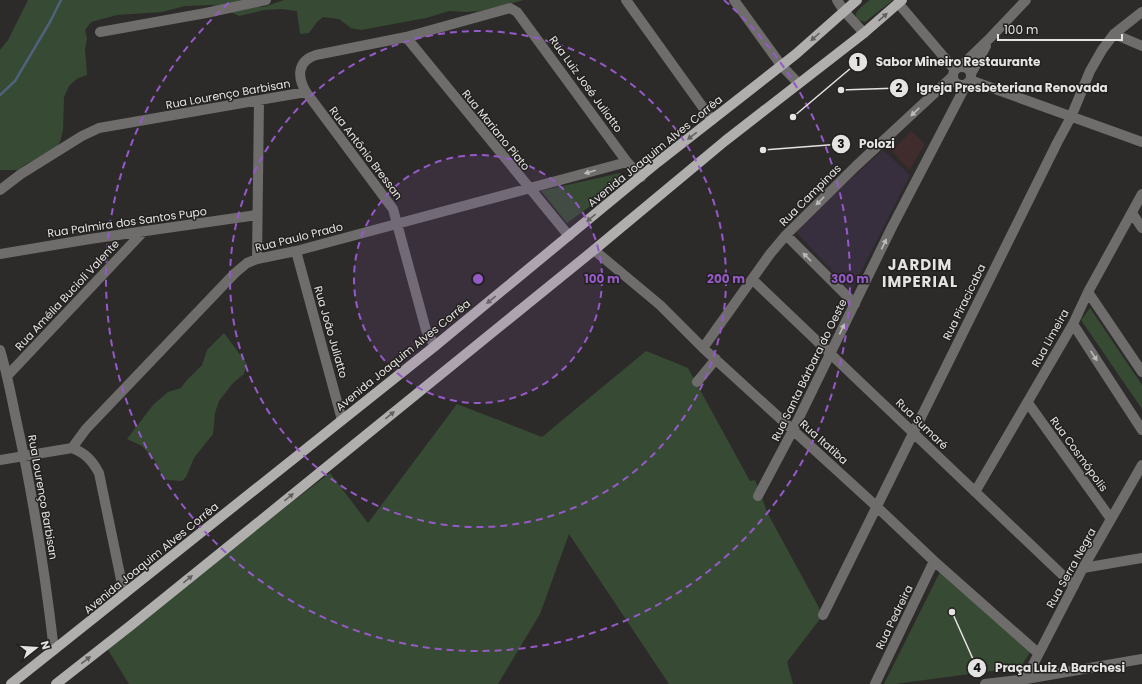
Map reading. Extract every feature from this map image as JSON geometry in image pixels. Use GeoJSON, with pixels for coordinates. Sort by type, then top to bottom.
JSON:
{"type":"FeatureCollection","features":[{"type":"Feature","properties":{"kind":"main road","name":"Avenida Joaquim Alves Corrêa"},"geometry":{"type":"LineString","coordinates":[[11,684],[435,346],[641,177],[796,54],[857,0]]}},
{"type":"Feature","properties":{"kind":"main road"},"geometry":{"type":"LineString","coordinates":[[56,684],[130,626],[594,250],[725,141],[864,33],[900,1]]}},
{"type":"Feature","properties":{"kind":"street"},"geometry":{"type":"LineString","coordinates":[[100,32],[206,13],[266,0]]}},
{"type":"Feature","properties":{"kind":"street"},"geometry":{"type":"LineString","coordinates":[[626,0],[712,120]]}},
{"type":"Feature","properties":{"kind":"street"},"geometry":{"type":"LineString","coordinates":[[734,0],[781,65],[798,83]]}},
{"type":"Feature","properties":{"kind":"street"},"geometry":{"type":"LineString","coordinates":[[837,0],[844,11],[864,33]]}},
{"type":"Feature","properties":{"kind":"street","name":"Rua Campinas"},"geometry":{"type":"LineString","coordinates":[[703,348],[753,280],[770,254],[786,235],[991,37],[1026,0]]}},
{"type":"Feature","properties":{"kind":"street"},"geometry":{"type":"LineString","coordinates":[[900,1],[956,71],[958,83],[963,84],[969,79]]}},
{"type":"Feature","properties":{"kind":"street","name":"Rua Lourenço Barbisan"},"geometry":{"type":"LineString","coordinates":[[0,190],[21,174],[82,136],[99,128],[306,92],[300,81],[300,74],[303,64],[311,56],[406,37],[510,8]]}},
{"type":"Feature","properties":{"kind":"street","name":"Rua Luiz José Juliatto"},"geometry":{"type":"LineString","coordinates":[[510,8],[517,12],[628,162],[641,177]]}},
{"type":"Feature","properties":{"kind":"street","name":"Rua Piracicaba"},"geometry":{"type":"LineString","coordinates":[[823,615],[1056,143],[1071,117],[1090,71],[1102,50],[1114,34],[1142,12]]}},
{"type":"Feature","properties":{"kind":"street"},"geometry":{"type":"LineString","coordinates":[[1114,34],[1142,46]]}},
{"type":"Feature","properties":{"kind":"street","name":"Rua Mariano Piato"},"geometry":{"type":"LineString","coordinates":[[406,37],[569,236]]}},
{"type":"Feature","properties":{"kind":"street","name":"Rua Campinas"},"geometry":{"type":"LineString","coordinates":[[969,79],[991,37]]}},
{"type":"Feature","properties":{"kind":"street"},"geometry":{"type":"LineString","coordinates":[[956,71],[966,68],[969,79]]}},
{"type":"Feature","properties":{"kind":"street"},"geometry":{"type":"LineString","coordinates":[[969,79],[1142,142]]}},
{"type":"Feature","properties":{"kind":"street","name":"Rua Santa Bárbara do Oeste"},"geometry":{"type":"LineString","coordinates":[[758,496],[793,430],[892,227],[969,79]]}},
{"type":"Feature","properties":{"kind":"street","name":"Rua Antônio Bressan"},"geometry":{"type":"LineString","coordinates":[[306,92],[393,209],[426,330],[435,346]]}},
{"type":"Feature","properties":{"kind":"street"},"geometry":{"type":"LineString","coordinates":[[257,259],[259,101]]}},
{"type":"Feature","properties":{"kind":"street","name":"Rua Paulo Prado"},"geometry":{"type":"LineString","coordinates":[[72,448],[86,429],[235,273],[247,263],[257,259],[296,251],[628,162]]}},
{"type":"Feature","properties":{"kind":"street","name":"Rua Limeira"},"geometry":{"type":"LineString","coordinates":[[975,492],[1073,324],[1088,292],[1142,194]]}},
{"type":"Feature","properties":{"kind":"street"},"geometry":{"type":"LineString","coordinates":[[1132,213],[1142,228]]}},
{"type":"Feature","properties":{"kind":"street","name":"Rua Palmira dos Santos Pupo"},"geometry":{"type":"LineString","coordinates":[[0,254],[90,239],[257,215]]}},
{"type":"Feature","properties":{"kind":"street","name":"Rua Amélia Bucioli Valente"},"geometry":{"type":"LineString","coordinates":[[8,375],[143,232]]}},
{"type":"Feature","properties":{"kind":"street"},"geometry":{"type":"LineString","coordinates":[[786,235],[855,304]]}},
{"type":"Feature","properties":{"kind":"street","name":"Rua Itatiba"},"geometry":{"type":"LineString","coordinates":[[594,250],[660,305],[703,348],[934,561],[1038,654]]}},
{"type":"Feature","properties":{"kind":"street","name":"Rua João Juliatto"},"geometry":{"type":"LineString","coordinates":[[296,251],[342,420]]}},
{"type":"Feature","properties":{"kind":"street","name":"Rua Sumaré"},"geometry":{"type":"LineString","coordinates":[[753,280],[1074,586]]}},
{"type":"Feature","properties":{"kind":"street"},"geometry":{"type":"LineString","coordinates":[[1088,292],[1142,372]]}},
{"type":"Feature","properties":{"kind":"street"},"geometry":{"type":"LineString","coordinates":[[1073,324],[1142,430]]}},
{"type":"Feature","properties":{"kind":"street","name":"Rua Lourenço Barbisan"},"geometry":{"type":"LineString","coordinates":[[0,350],[8,375],[24,456],[46,586],[54,650]]}},
{"type":"Feature","properties":{"kind":"street"},"geometry":{"type":"LineString","coordinates":[[697,382],[716,359]]}},
{"type":"Feature","properties":{"kind":"street","name":"Rua Cosmópolis"},"geometry":{"type":"LineString","coordinates":[[1028,403],[1111,519]]}},
{"type":"Feature","properties":{"kind":"street"},"geometry":{"type":"LineString","coordinates":[[0,460],[72,448],[82,452],[88,457],[95,465],[99,473],[124,594]]}},
{"type":"Feature","properties":{"kind":"street","name":"Rua Serra Negra"},"geometry":{"type":"LineString","coordinates":[[1025,681],[1083,568],[1142,465]]}},
{"type":"Feature","properties":{"kind":"street"},"geometry":{"type":"LineString","coordinates":[[1083,568],[1142,558]]}},
{"type":"Feature","properties":{"kind":"street","name":"Rua Pedreira"},"geometry":{"type":"LineString","coordinates":[[875,684],[934,561]]}},
{"type":"Feature","properties":{"kind":"street"},"geometry":{"type":"LineString","coordinates":[[985,684],[1025,681],[1142,660]]}},
{"type":"Feature","properties":{"kind":"shaded area"},"geometry":{"type":"Polygon","coordinates":[[[911,131],[925,144],[909,170],[892,151],[911,131]]]}},
{"type":"Feature","properties":{"kind":"shaded area"},"geometry":{"type":"Polygon","coordinates":[[[883,150],[910,175],[851,291],[794,230],[883,150]]]}},
{"type":"Feature","properties":{"kind":"green space"},"geometry":{"type":"Polygon","coordinates":[[[28,0],[245,0],[253,7],[264,7],[284,0],[524,0],[479,11],[449,11],[426,18],[361,30],[351,28],[339,19],[323,17],[317,22],[309,33],[300,34],[297,11],[281,9],[264,10],[239,16],[218,6],[185,6],[162,12],[117,15],[91,22],[85,30],[87,38],[85,49],[87,75],[78,78],[69,86],[64,97],[63,130],[60,142],[55,150],[26,164],[18,170],[0,170],[0,50],[8,40],[28,0]]]}},
{"type":"Feature","properties":{"kind":"green space"},"geometry":{"type":"Polygon","coordinates":[[[870,0],[893,0],[865,22],[859,20],[856,18],[857,12],[870,0]]]}},
{"type":"Feature","properties":{"kind":"green space"},"geometry":{"type":"Polygon","coordinates":[[[620,173],[628,179],[567,223],[541,191],[620,173]]]}},
{"type":"Feature","properties":{"kind":"green space"},"geometry":{"type":"Polygon","coordinates":[[[1090,308],[1142,385],[1142,409],[1081,320],[1090,308]]]}},
{"type":"Feature","properties":{"kind":"green space"},"geometry":{"type":"Polygon","coordinates":[[[224,333],[247,364],[244,374],[233,383],[219,401],[215,413],[213,434],[194,458],[186,477],[182,481],[167,480],[162,476],[155,461],[142,446],[127,439],[153,405],[168,392],[181,388],[202,365],[207,350],[224,333]]]}},
{"type":"Feature","properties":{"kind":"green space"},"geometry":{"type":"Polygon","coordinates":[[[646,351],[688,368],[750,481],[755,480],[768,514],[823,615],[787,662],[793,684],[669,684],[569,534],[540,614],[498,684],[129,684],[105,645],[330,473],[368,523],[457,404],[542,437],[646,351]]]}},
{"type":"Feature","properties":{"kind":"green space"},"geometry":{"type":"Polygon","coordinates":[[[940,572],[1030,652],[1021,667],[895,684],[884,684],[940,572]]]}},
{"type":"Feature","properties":{"kind":"waterway"},"geometry":{"type":"LineString","coordinates":[[0,95],[15,81],[50,22],[61,0]]}},
{"type":"Feature","properties":{"kind":"place","name":"Igreja Presbeteriana Renovada"},"geometry":{"type":"Point","coordinates":[841,90]}},
{"type":"Feature","properties":{"kind":"place","name":"Sabor Mineiro Restaurante"},"geometry":{"type":"Point","coordinates":[793,117]}},
{"type":"Feature","properties":{"kind":"place","name":"Polozi"},"geometry":{"type":"Point","coordinates":[763,150]}},
{"type":"Feature","properties":{"kind":"place","name":"Praça Luiz A Barchesi"},"geometry":{"type":"Point","coordinates":[952,612]}},
{"type":"Feature","properties":{"kind":"district","name":"JARDIM IMPERIAL"},"geometry":{"type":"Point","coordinates":[920,274]}}]}
